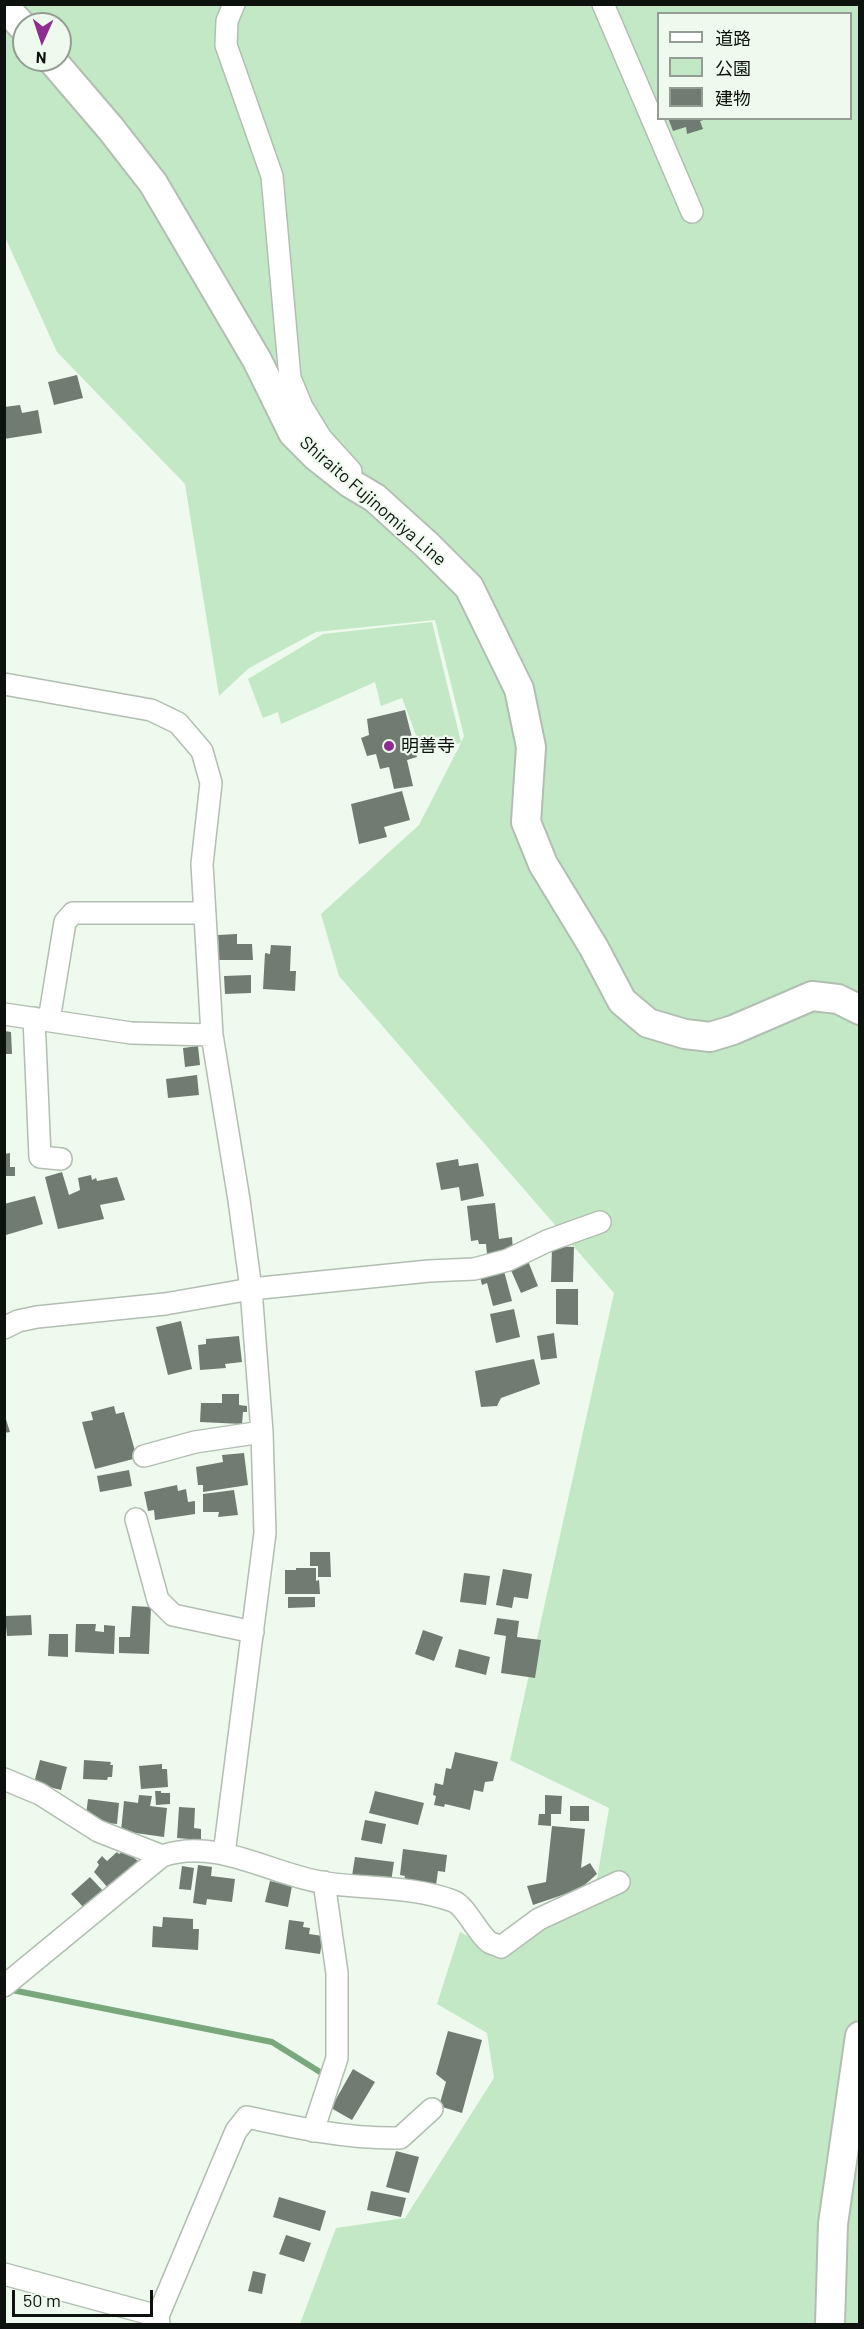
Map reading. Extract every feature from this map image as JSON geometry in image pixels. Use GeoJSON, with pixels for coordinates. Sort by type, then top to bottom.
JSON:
{"type":"FeatureCollection","features":[{"type":"Feature","properties":{"kind":"main road","name":"Shiraito Fujinomiya Line"},"geometry":{"type":"LineString","coordinates":[[62,72],[153,183],[252,351],[293,433],[317,457],[350,483],[375,498],[469,587],[519,689],[531,747],[526,822],[543,864],[594,948],[622,1001],[648,1023],[685,1034],[710,1036],[733,1030],[812,996],[838,999],[860,1010]]}},
{"type":"Feature","properties":{"kind":"main road"},"geometry":{"type":"LineString","coordinates":[[830,2325],[833,2224],[860,2036]]}},
{"type":"Feature","properties":{"kind":"street"},"geometry":{"type":"LineString","coordinates":[[234,4],[227,21],[226,45],[273,176],[290,378],[302,407],[321,438],[375,498]]}},
{"type":"Feature","properties":{"kind":"street"},"geometry":{"type":"LineString","coordinates":[[603,4],[692,212]]}},
{"type":"Feature","properties":{"kind":"street"},"geometry":{"type":"LineString","coordinates":[[4,684],[151,710],[178,723],[202,751],[211,783],[202,864],[212,1035],[240,1200],[251,1288],[262,1432],[265,1533],[224,1854]]}},
{"type":"Feature","properties":{"kind":"street"},"geometry":{"type":"LineString","coordinates":[[61,1159],[40,1157],[42,1019],[65,922],[73,913],[205,913]]}},
{"type":"Feature","properties":{"kind":"street"},"geometry":{"type":"LineString","coordinates":[[4,1014],[131,1033],[212,1035]]}},
{"type":"Feature","properties":{"kind":"street"},"geometry":{"type":"LineString","coordinates":[[4,1328],[18,1321],[37,1317],[165,1304],[251,1288],[429,1271],[474,1269],[508,1260],[547,1241],[600,1222]]}},
{"type":"Feature","properties":{"kind":"street"},"geometry":{"type":"LineString","coordinates":[[144,1456],[195,1442],[262,1432]]}},
{"type":"Feature","properties":{"kind":"street"},"geometry":{"type":"LineString","coordinates":[[136,1519],[158,1600],[173,1615],[254,1632]]}},
{"type":"Feature","properties":{"kind":"street"},"geometry":{"type":"LineString","coordinates":[[4,1779],[40,1794],[98,1831],[162,1856]]}},
{"type":"Feature","properties":{"kind":"street"},"geometry":{"type":"LineString","coordinates":[[10,1981],[162,1856],[192,1849],[224,1854],[324,1882],[417,1892],[456,1901],[489,1942],[501,1947],[539,1919],[619,1882]]}},
{"type":"Feature","properties":{"kind":"street"},"geometry":{"type":"LineString","coordinates":[[313,2131],[337,2058],[338,1973],[324,1882]]}},
{"type":"Feature","properties":{"kind":"street"},"geometry":{"type":"LineString","coordinates":[[4,2274],[158,2320],[236,2131],[247,2117],[313,2131],[374,2138],[400,2138],[432,2109]]}},
{"type":"Feature","properties":{"kind":"green space"},"geometry":{"type":"Polygon","coordinates":[[[4,5],[859,5],[859,2324],[300,2324],[336,2228],[405,2218],[494,2078],[487,2033],[437,2004],[460,1932],[499,1953],[593,1903],[609,1808],[510,1760],[614,1293],[339,976],[321,914],[419,825],[461,743],[422,751],[402,698],[381,706],[375,682],[281,724],[278,712],[263,718],[248,679],[323,634],[432,622],[461,742],[464,736],[435,620],[316,632],[249,668],[219,696],[185,484],[57,352],[5,237],[4,5]]]}},
{"type":"Feature","properties":{"kind":"building"},"geometry":{"type":"Polygon","coordinates":[[[669,120],[704,120],[700,121],[703,129],[687,134],[686,127],[673,131],[669,120]]]}},
{"type":"Feature","properties":{"kind":"building"},"geometry":{"type":"Polygon","coordinates":[[[77,375],[83,398],[54,405],[48,382],[77,375]]]}},
{"type":"Feature","properties":{"kind":"building"},"geometry":{"type":"Polygon","coordinates":[[[20,405],[22,413],[38,410],[42,433],[4,439],[4,407],[20,405]]]}},
{"type":"Feature","properties":{"kind":"building","name":"明善寺"},"geometry":{"type":"Polygon","coordinates":[[[405,710],[417,757],[407,760],[413,786],[394,789],[389,767],[380,769],[376,754],[367,756],[361,738],[369,735],[367,719],[405,710]]]}},
{"type":"Feature","properties":{"kind":"building"},"geometry":{"type":"Polygon","coordinates":[[[402,791],[410,820],[384,827],[387,837],[359,844],[351,804],[402,791]]]}},
{"type":"Feature","properties":{"kind":"building"},"geometry":{"type":"Polygon","coordinates":[[[237,934],[237,944],[252,944],[253,960],[219,960],[218,935],[237,934]]]}},
{"type":"Feature","properties":{"kind":"building"},"geometry":{"type":"Polygon","coordinates":[[[271,945],[291,946],[290,971],[296,971],[295,991],[263,989],[265,953],[270,954],[271,945]]]}},
{"type":"Feature","properties":{"kind":"building"},"geometry":{"type":"Polygon","coordinates":[[[251,975],[251,993],[225,994],[224,976],[251,975]]]}},
{"type":"Feature","properties":{"kind":"building"},"geometry":{"type":"Polygon","coordinates":[[[4,1031],[11,1032],[12,1054],[4,1054],[4,1031]]]}},
{"type":"Feature","properties":{"kind":"building"},"geometry":{"type":"Polygon","coordinates":[[[198,1046],[200,1065],[185,1067],[183,1048],[198,1046]]]}},
{"type":"Feature","properties":{"kind":"building"},"geometry":{"type":"Polygon","coordinates":[[[197,1075],[199,1095],[168,1098],[166,1079],[197,1075]]]}},
{"type":"Feature","properties":{"kind":"building"},"geometry":{"type":"Polygon","coordinates":[[[10,1153],[10,1167],[15,1167],[15,1176],[4,1176],[4,1154],[10,1153]]]}},
{"type":"Feature","properties":{"kind":"building"},"geometry":{"type":"Polygon","coordinates":[[[458,1159],[459,1166],[478,1163],[484,1196],[461,1201],[459,1187],[441,1190],[436,1163],[458,1159]]]}},
{"type":"Feature","properties":{"kind":"building"},"geometry":{"type":"Polygon","coordinates":[[[62,1172],[69,1195],[80,1190],[78,1178],[91,1175],[92,1180],[96,1178],[97,1181],[117,1177],[125,1200],[100,1205],[104,1219],[58,1229],[45,1177],[62,1172]]]}},
{"type":"Feature","properties":{"kind":"building"},"geometry":{"type":"Polygon","coordinates":[[[35,1196],[43,1224],[6,1235],[4,1204],[35,1196]]]}},
{"type":"Feature","properties":{"kind":"building"},"geometry":{"type":"Polygon","coordinates":[[[495,1203],[499,1239],[512,1237],[513,1251],[487,1254],[486,1244],[479,1244],[478,1240],[471,1241],[467,1206],[495,1203]]]}},
{"type":"Feature","properties":{"kind":"building"},"geometry":{"type":"Polygon","coordinates":[[[552,1246],[574,1247],[573,1282],[551,1282],[552,1246]]]}},
{"type":"Feature","properties":{"kind":"building"},"geometry":{"type":"Polygon","coordinates":[[[528,1261],[538,1286],[521,1293],[510,1268],[528,1261]]]}},
{"type":"Feature","properties":{"kind":"building"},"geometry":{"type":"Polygon","coordinates":[[[504,1271],[512,1301],[493,1306],[487,1283],[482,1285],[480,1277],[504,1271]]]}},
{"type":"Feature","properties":{"kind":"building"},"geometry":{"type":"Polygon","coordinates":[[[556,1289],[578,1289],[578,1325],[556,1324],[556,1289]]]}},
{"type":"Feature","properties":{"kind":"building"},"geometry":{"type":"Polygon","coordinates":[[[514,1309],[520,1337],[496,1343],[490,1314],[514,1309]]]}},
{"type":"Feature","properties":{"kind":"building"},"geometry":{"type":"Polygon","coordinates":[[[181,1321],[192,1369],[168,1375],[156,1327],[181,1321]]]}},
{"type":"Feature","properties":{"kind":"building"},"geometry":{"type":"Polygon","coordinates":[[[554,1333],[557,1358],[541,1360],[537,1336],[554,1333]]]}},
{"type":"Feature","properties":{"kind":"building"},"geometry":{"type":"Polygon","coordinates":[[[239,1336],[242,1362],[225,1364],[226,1368],[200,1370],[198,1345],[206,1344],[206,1339],[239,1336]]]}},
{"type":"Feature","properties":{"kind":"building"},"geometry":{"type":"Polygon","coordinates":[[[534,1359],[540,1384],[501,1398],[497,1406],[481,1407],[475,1371],[534,1359]]]}},
{"type":"Feature","properties":{"kind":"building"},"geometry":{"type":"Polygon","coordinates":[[[222,1394],[239,1394],[239,1405],[247,1406],[247,1412],[243,1412],[242,1424],[200,1422],[201,1403],[222,1403],[222,1394]]]}},
{"type":"Feature","properties":{"kind":"building"},"geometry":{"type":"Polygon","coordinates":[[[114,1406],[116,1414],[124,1412],[137,1458],[95,1469],[82,1422],[93,1420],[91,1412],[114,1406]]]}},
{"type":"Feature","properties":{"kind":"building"},"geometry":{"type":"Polygon","coordinates":[[[4,1413],[10,1432],[4,1433],[4,1413]]]}},
{"type":"Feature","properties":{"kind":"building"},"geometry":{"type":"Polygon","coordinates":[[[244,1453],[248,1485],[203,1492],[203,1485],[198,1485],[196,1467],[223,1462],[222,1455],[244,1453]]]}},
{"type":"Feature","properties":{"kind":"building"},"geometry":{"type":"Polygon","coordinates":[[[129,1470],[132,1486],[100,1492],[97,1476],[129,1470]]]}},
{"type":"Feature","properties":{"kind":"building"},"geometry":{"type":"Polygon","coordinates":[[[177,1485],[178,1491],[186,1489],[188,1502],[195,1501],[195,1514],[155,1520],[154,1510],[148,1511],[144,1492],[177,1485]]]}},
{"type":"Feature","properties":{"kind":"building"},"geometry":{"type":"Polygon","coordinates":[[[234,1490],[238,1515],[218,1517],[219,1512],[203,1512],[203,1494],[234,1490]]]}},
{"type":"Feature","properties":{"kind":"building"},"geometry":{"type":"Polygon","coordinates":[[[310,1552],[330,1552],[331,1577],[318,1577],[318,1566],[310,1566],[310,1552]]]}},
{"type":"Feature","properties":{"kind":"building"},"geometry":{"type":"Polygon","coordinates":[[[296,1568],[316,1568],[316,1581],[319,1580],[320,1594],[285,1594],[285,1570],[296,1570],[296,1568]]]}},
{"type":"Feature","properties":{"kind":"building"},"geometry":{"type":"Polygon","coordinates":[[[503,1569],[532,1574],[528,1599],[514,1597],[512,1608],[496,1605],[503,1569]]]}},
{"type":"Feature","properties":{"kind":"building"},"geometry":{"type":"Polygon","coordinates":[[[464,1573],[490,1576],[486,1605],[460,1602],[464,1573]]]}},
{"type":"Feature","properties":{"kind":"building"},"geometry":{"type":"Polygon","coordinates":[[[288,1597],[315,1597],[315,1607],[288,1608],[288,1597]]]}},
{"type":"Feature","properties":{"kind":"building"},"geometry":{"type":"Polygon","coordinates":[[[132,1606],[151,1607],[149,1654],[119,1653],[119,1637],[130,1637],[132,1606]]]}},
{"type":"Feature","properties":{"kind":"building"},"geometry":{"type":"Polygon","coordinates":[[[31,1615],[32,1635],[7,1636],[5,1616],[31,1615]]]}},
{"type":"Feature","properties":{"kind":"building"},"geometry":{"type":"Polygon","coordinates":[[[497,1618],[519,1621],[517,1637],[541,1640],[535,1678],[501,1673],[506,1636],[494,1634],[497,1618]]]}},
{"type":"Feature","properties":{"kind":"building"},"geometry":{"type":"Polygon","coordinates":[[[76,1624],[96,1624],[95,1631],[104,1632],[104,1625],[115,1626],[114,1654],[75,1652],[76,1624]]]}},
{"type":"Feature","properties":{"kind":"building"},"geometry":{"type":"Polygon","coordinates":[[[423,1630],[443,1637],[434,1661],[415,1654],[423,1630]]]}},
{"type":"Feature","properties":{"kind":"building"},"geometry":{"type":"Polygon","coordinates":[[[49,1634],[68,1634],[68,1657],[48,1656],[49,1634]]]}},
{"type":"Feature","properties":{"kind":"building"},"geometry":{"type":"Polygon","coordinates":[[[459,1649],[490,1657],[486,1675],[455,1667],[459,1649]]]}},
{"type":"Feature","properties":{"kind":"building"},"geometry":{"type":"Polygon","coordinates":[[[455,1752],[498,1762],[493,1781],[485,1782],[483,1792],[474,1790],[470,1810],[445,1804],[444,1807],[434,1805],[435,1783],[443,1785],[446,1768],[451,1769],[455,1752]]]}},
{"type":"Feature","properties":{"kind":"building"},"geometry":{"type":"Polygon","coordinates":[[[40,1760],[67,1767],[61,1790],[34,1783],[40,1760]]]}},
{"type":"Feature","properties":{"kind":"building"},"geometry":{"type":"Polygon","coordinates":[[[84,1760],[111,1762],[112,1777],[108,1777],[107,1780],[83,1779],[84,1760]]]}},
{"type":"Feature","properties":{"kind":"building"},"geometry":{"type":"Polygon","coordinates":[[[162,1764],[162,1769],[167,1769],[168,1787],[141,1789],[139,1766],[162,1764]]]}},
{"type":"Feature","properties":{"kind":"building"},"geometry":{"type":"Polygon","coordinates":[[[155,1791],[170,1793],[170,1804],[156,1805],[155,1791]]]}},
{"type":"Feature","properties":{"kind":"building"},"geometry":{"type":"Polygon","coordinates":[[[375,1791],[424,1803],[418,1825],[369,1813],[375,1791]]]}},
{"type":"Feature","properties":{"kind":"building"},"geometry":{"type":"Polygon","coordinates":[[[139,1795],[152,1796],[150,1806],[167,1808],[164,1837],[121,1831],[124,1801],[138,1803],[139,1795]]]}},
{"type":"Feature","properties":{"kind":"building"},"geometry":{"type":"Polygon","coordinates":[[[545,1795],[562,1796],[561,1814],[551,1814],[551,1826],[538,1825],[539,1814],[545,1814],[545,1795]]]}},
{"type":"Feature","properties":{"kind":"building"},"geometry":{"type":"Polygon","coordinates":[[[88,1799],[119,1803],[117,1824],[95,1822],[96,1816],[86,1815],[88,1799]]]}},
{"type":"Feature","properties":{"kind":"building"},"geometry":{"type":"Polygon","coordinates":[[[570,1806],[589,1806],[589,1821],[570,1821],[570,1806]]]}},
{"type":"Feature","properties":{"kind":"building"},"geometry":{"type":"Polygon","coordinates":[[[179,1807],[195,1808],[194,1828],[201,1829],[201,1840],[177,1838],[179,1807]]]}},
{"type":"Feature","properties":{"kind":"building"},"geometry":{"type":"Polygon","coordinates":[[[365,1820],[386,1824],[382,1844],[361,1840],[365,1820]]]}},
{"type":"Feature","properties":{"kind":"building"},"geometry":{"type":"Polygon","coordinates":[[[552,1826],[585,1829],[581,1868],[590,1863],[597,1874],[580,1889],[533,1905],[527,1886],[546,1882],[552,1826]]]}},
{"type":"Feature","properties":{"kind":"building"},"geometry":{"type":"Polygon","coordinates":[[[403,1849],[447,1855],[445,1872],[438,1871],[436,1885],[404,1881],[405,1876],[400,1875],[403,1849]]]}},
{"type":"Feature","properties":{"kind":"building"},"geometry":{"type":"Polygon","coordinates":[[[125,1850],[139,1862],[109,1889],[94,1872],[99,1865],[97,1862],[102,1856],[107,1861],[117,1852],[119,1854],[125,1850]]]}},
{"type":"Feature","properties":{"kind":"building"},"geometry":{"type":"Polygon","coordinates":[[[355,1857],[394,1862],[391,1882],[352,1876],[355,1857]]]}},
{"type":"Feature","properties":{"kind":"building"},"geometry":{"type":"Polygon","coordinates":[[[198,1865],[212,1867],[211,1876],[235,1879],[232,1902],[207,1899],[206,1905],[193,1903],[198,1865]]]}},
{"type":"Feature","properties":{"kind":"building"},"geometry":{"type":"Polygon","coordinates":[[[182,1866],[194,1868],[191,1890],[179,1889],[182,1866]]]}},
{"type":"Feature","properties":{"kind":"building"},"geometry":{"type":"Polygon","coordinates":[[[90,1877],[105,1893],[86,1910],[71,1894],[90,1877]]]}},
{"type":"Feature","properties":{"kind":"building"},"geometry":{"type":"Polygon","coordinates":[[[270,1881],[292,1886],[288,1907],[265,1902],[270,1881]]]}},
{"type":"Feature","properties":{"kind":"building"},"geometry":{"type":"Polygon","coordinates":[[[163,1917],[193,1919],[193,1929],[199,1929],[198,1950],[152,1947],[153,1926],[162,1927],[163,1917]]]}},
{"type":"Feature","properties":{"kind":"building"},"geometry":{"type":"Polygon","coordinates":[[[289,1920],[304,1922],[303,1927],[310,1928],[309,1934],[323,1936],[320,1954],[285,1949],[289,1920]]]}},
{"type":"Feature","properties":{"kind":"building"},"geometry":{"type":"Polygon","coordinates":[[[448,2031],[482,2040],[462,2113],[439,2106],[446,2082],[436,2074],[448,2031]]]}},
{"type":"Feature","properties":{"kind":"building"},"geometry":{"type":"Polygon","coordinates":[[[353,2069],[375,2082],[352,2120],[331,2108],[353,2069]]]}},
{"type":"Feature","properties":{"kind":"building"},"geometry":{"type":"Polygon","coordinates":[[[396,2151],[419,2157],[409,2193],[386,2187],[396,2151]]]}},
{"type":"Feature","properties":{"kind":"building"},"geometry":{"type":"Polygon","coordinates":[[[371,2191],[406,2198],[401,2217],[367,2210],[371,2191]]]}},
{"type":"Feature","properties":{"kind":"building"},"geometry":{"type":"Polygon","coordinates":[[[279,2197],[326,2211],[320,2231],[273,2217],[279,2197]]]}},
{"type":"Feature","properties":{"kind":"building"},"geometry":{"type":"Polygon","coordinates":[[[286,2235],[311,2243],[304,2262],[279,2254],[286,2235]]]}},
{"type":"Feature","properties":{"kind":"building"},"geometry":{"type":"Polygon","coordinates":[[[253,2271],[266,2274],[262,2294],[248,2291],[253,2271]]]}},
{"type":"Feature","properties":{"kind":"waterway"},"geometry":{"type":"LineString","coordinates":[[7,1989],[272,2042],[320,2072]]}},
{"type":"Feature","properties":{"kind":"place","name":"明善寺"},"geometry":{"type":"Point","coordinates":[389,746]}}]}
